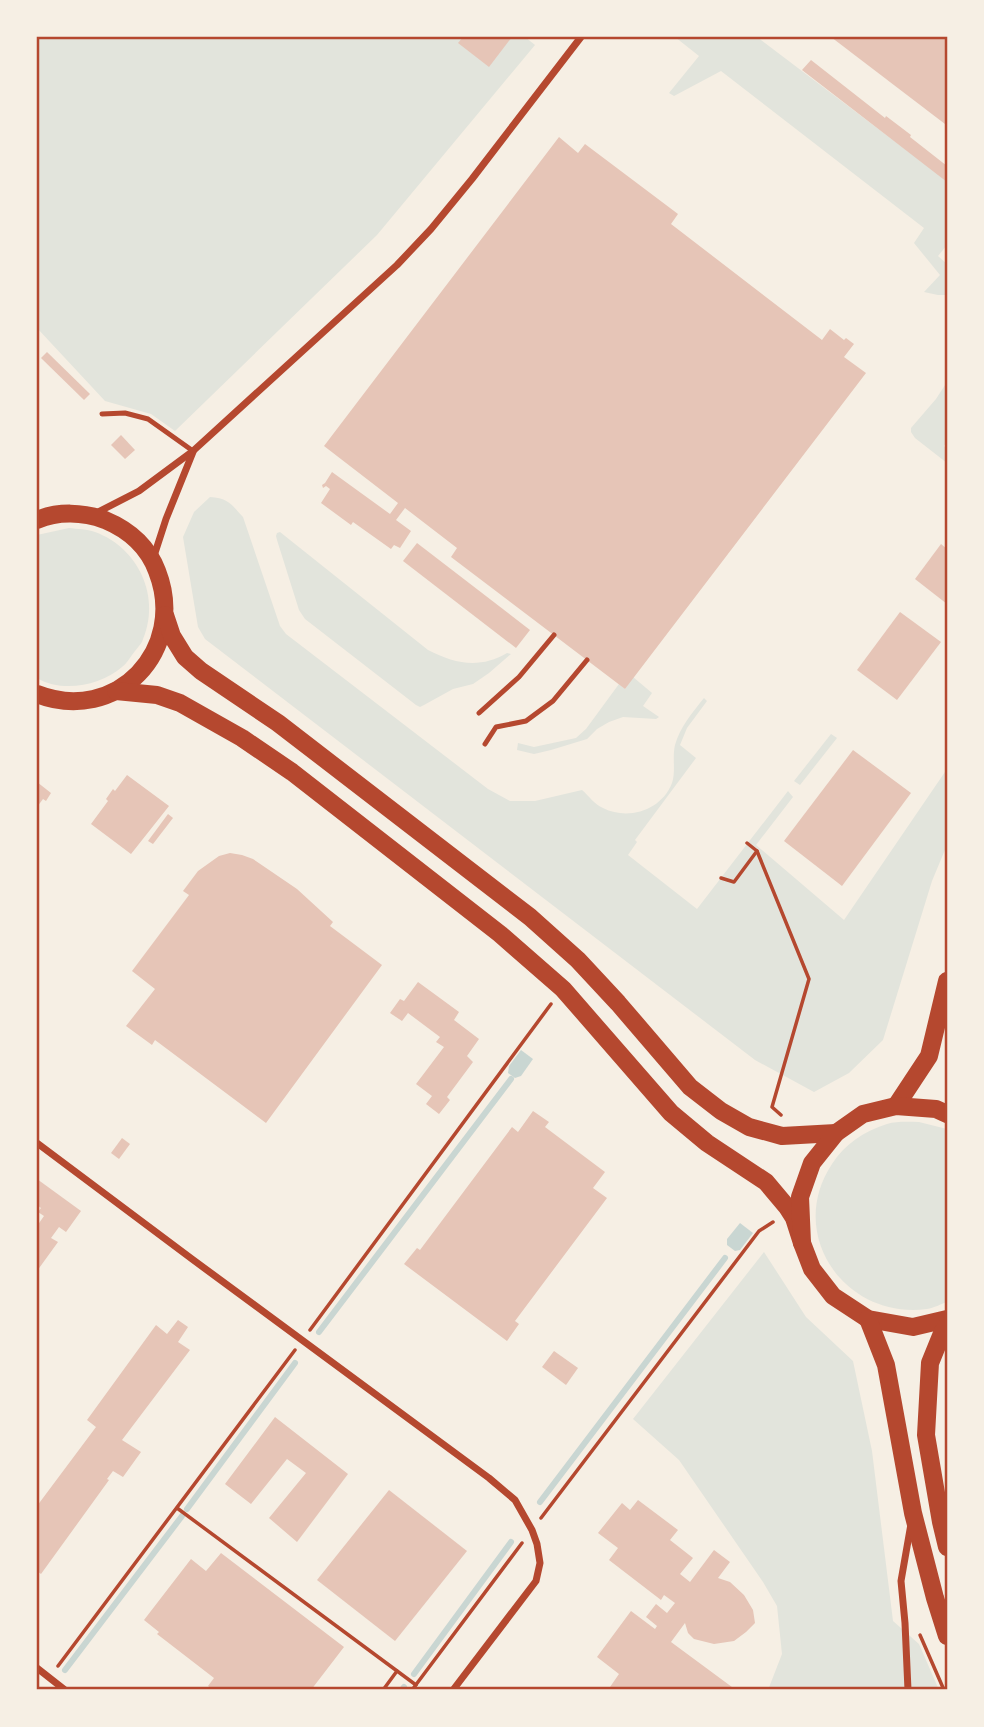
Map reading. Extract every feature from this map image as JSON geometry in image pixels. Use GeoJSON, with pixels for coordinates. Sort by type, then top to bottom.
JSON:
{"type":"FeatureCollection","features":[{"type":"Feature","properties":{"kind":"main road"},"geometry":{"type":"LineString","coordinates":[[37,520],[68,513],[92,516],[116,525],[137,540],[153,560],[163,586],[165,615],[161,638],[150,659],[135,677],[116,691],[95,699],[73,702],[37,694]]}},
{"type":"Feature","properties":{"kind":"main road"},"geometry":{"type":"LineString","coordinates":[[165,615],[172,636],[185,657],[201,671],[278,723],[530,917],[568,951],[618,1003],[690,1087],[749,1127],[782,1136],[836,1133]]}},
{"type":"Feature","properties":{"kind":"main road"},"geometry":{"type":"LineString","coordinates":[[116,691],[157,695],[180,703],[242,738],[292,772],[500,934],[563,989],[671,1113],[707,1143],[766,1182],[787,1207],[812,1269],[833,1296],[868,1319],[914,1327],[947,1319]]}},
{"type":"Feature","properties":{"kind":"main road"},"geometry":{"type":"LineString","coordinates":[[895,1106],[929,1056],[947,981]]}},
{"type":"Feature","properties":{"kind":"main road"},"geometry":{"type":"LineString","coordinates":[[802,1243],[800,1197],[813,1163],[836,1133],[863,1114],[895,1106],[936,1109],[947,1114]]}},
{"type":"Feature","properties":{"kind":"main road"},"geometry":{"type":"LineString","coordinates":[[868,1319],[886,1365],[913,1513],[947,1636]]}},
{"type":"Feature","properties":{"kind":"main road"},"geometry":{"type":"LineString","coordinates":[[947,1326],[930,1363],[926,1435],[947,1548]]}},
{"type":"Feature","properties":{"kind":"street"},"geometry":{"type":"LineString","coordinates":[[92,516],[139,491],[193,451],[397,265],[472,179],[581,37]]}},
{"type":"Feature","properties":{"kind":"street"},"geometry":{"type":"LineString","coordinates":[[153,560],[193,451]]}},
{"type":"Feature","properties":{"kind":"street"},"geometry":{"type":"LineString","coordinates":[[37,1143],[515,1500],[537,1544],[540,1563],[536,1581],[453,1690]]}},
{"type":"Feature","properties":{"kind":"street"},"geometry":{"type":"LineString","coordinates":[[908,1690],[901,1581],[913,1513]]}},
{"type":"Feature","properties":{"kind":"street"},"geometry":{"type":"LineString","coordinates":[[37,1668],[65,1690]]}},
{"type":"Feature","properties":{"kind":"lane"},"geometry":{"type":"LineString","coordinates":[[102,414],[125,413],[148,419],[193,451]]}},
{"type":"Feature","properties":{"kind":"lane"},"geometry":{"type":"LineString","coordinates":[[479,713],[519,677],[554,635]]}},
{"type":"Feature","properties":{"kind":"lane"},"geometry":{"type":"LineString","coordinates":[[485,744],[496,727],[526,721],[553,701],[587,660]]}},
{"type":"Feature","properties":{"kind":"path"},"geometry":{"type":"LineString","coordinates":[[747,843],[757,851],[809,979],[772,1107],[786,1119],[782,1136]]}},
{"type":"Feature","properties":{"kind":"path"},"geometry":{"type":"LineString","coordinates":[[721,878],[734,882],[757,851]]}},
{"type":"Feature","properties":{"kind":"path"},"geometry":{"type":"LineString","coordinates":[[412,1690],[759,1231],[771,1222],[774,1216]]}},
{"type":"Feature","properties":{"kind":"path"},"geometry":{"type":"LineString","coordinates":[[771,1222],[794,1219]]}},
{"type":"Feature","properties":{"kind":"path"},"geometry":{"type":"LineString","coordinates":[[177,1508],[416,1685]]}},
{"type":"Feature","properties":{"kind":"path"},"geometry":{"type":"LineString","coordinates":[[905,1623],[920,1633],[944,1690]]}},
{"type":"Feature","properties":{"kind":"path"},"geometry":{"type":"LineString","coordinates":[[383,1690],[397,1671]]}},
{"type":"Feature","properties":{"kind":"shaded area"},"geometry":{"type":"Polygon","coordinates":[[[37,37],[525,37],[535,45],[377,235],[175,431],[151,414],[105,401],[37,328],[37,37]]]}},
{"type":"Feature","properties":{"kind":"shaded area"},"geometry":{"type":"Polygon","coordinates":[[[675,37],[757,37],[947,181],[947,245],[938,256],[947,264],[947,295],[924,292],[940,275],[914,243],[924,228],[721,71],[674,96],[669,93],[699,56],[675,37]]]}},
{"type":"Feature","properties":{"kind":"shaded area"},"geometry":{"type":"Polygon","coordinates":[[[947,382],[947,441],[944,446],[947,449],[947,463],[915,438],[911,428],[947,382]]]}},
{"type":"Feature","properties":{"kind":"shaded area"},"geometry":{"type":"Polygon","coordinates":[[[210,497],[225,500],[243,517],[280,626],[286,634],[488,789],[510,801],[535,801],[582,790],[597,805],[613,812],[633,813],[652,806],[661,800],[672,783],[677,738],[704,698],[707,701],[687,728],[680,745],[696,758],[635,840],[637,842],[628,855],[697,909],[788,791],[793,797],[756,845],[844,920],[947,769],[947,845],[932,881],[883,1040],[849,1073],[814,1092],[755,1060],[205,639],[198,627],[183,537],[194,512],[210,497]]]}},
{"type":"Feature","properties":{"kind":"shaded area"},"geometry":{"type":"Polygon","coordinates":[[[69,528],[95,532],[124,550],[142,576],[148,592],[149,608],[148,625],[142,642],[123,666],[103,679],[69,686],[47,683],[37,678],[37,535],[69,528]]]}},
{"type":"Feature","properties":{"kind":"shaded area"},"geometry":{"type":"Polygon","coordinates":[[[280,532],[428,650],[448,659],[468,663],[511,654],[473,684],[453,689],[420,707],[416,705],[305,619],[299,610],[277,540],[277,533],[280,532]]]}},
{"type":"Feature","properties":{"kind":"shaded area"},"geometry":{"type":"Polygon","coordinates":[[[633,677],[652,693],[643,706],[659,717],[656,719],[623,717],[597,729],[587,739],[534,754],[517,750],[518,743],[534,747],[576,738],[586,729],[619,684],[625,689],[633,677]]]}},
{"type":"Feature","properties":{"kind":"shaded area"},"geometry":{"type":"Polygon","coordinates":[[[831,734],[837,738],[800,785],[794,781],[831,734]]]}},
{"type":"Feature","properties":{"kind":"shaded area"},"geometry":{"type":"Polygon","coordinates":[[[521,1050],[533,1059],[521,1076],[515,1078],[508,1073],[509,1066],[521,1050]]]}},
{"type":"Feature","properties":{"kind":"shaded area"},"geometry":{"type":"Polygon","coordinates":[[[919,1122],[947,1129],[947,1302],[927,1309],[898,1309],[871,1301],[849,1287],[832,1267],[820,1244],[816,1218],[819,1191],[837,1157],[863,1134],[887,1124],[919,1122]]]}},
{"type":"Feature","properties":{"kind":"shaded area"},"geometry":{"type":"Polygon","coordinates":[[[740,1223],[753,1233],[740,1250],[735,1251],[727,1245],[727,1239],[740,1223]]]}},
{"type":"Feature","properties":{"kind":"shaded area"},"geometry":{"type":"Polygon","coordinates":[[[764,1252],[806,1317],[853,1361],[872,1451],[893,1621],[919,1644],[939,1690],[768,1690],[782,1654],[777,1606],[679,1460],[633,1419],[764,1252]]]}},
{"type":"Feature","properties":{"kind":"building"},"geometry":{"type":"Polygon","coordinates":[[[463,37],[512,37],[489,67],[458,43],[463,37]]]}},
{"type":"Feature","properties":{"kind":"building"},"geometry":{"type":"Polygon","coordinates":[[[831,37],[947,37],[945,124],[831,37]]]}},
{"type":"Feature","properties":{"kind":"building"},"geometry":{"type":"Polygon","coordinates":[[[811,60],[911,135],[910,137],[947,166],[947,182],[802,70],[811,60]]]}},
{"type":"Feature","properties":{"kind":"building"},"geometry":{"type":"Polygon","coordinates":[[[559,137],[578,153],[585,144],[678,214],[671,224],[822,340],[830,329],[854,344],[844,357],[866,373],[625,689],[451,557],[457,548],[405,508],[396,520],[411,531],[400,548],[394,545],[391,549],[321,503],[330,489],[326,486],[323,488],[322,485],[332,472],[390,514],[398,503],[324,446],[559,137]]]}},
{"type":"Feature","properties":{"kind":"building"},"geometry":{"type":"Polygon","coordinates":[[[47,352],[90,394],[84,400],[41,358],[47,352]]]}},
{"type":"Feature","properties":{"kind":"building"},"geometry":{"type":"Polygon","coordinates":[[[121,435],[135,450],[125,459],[111,445],[121,435]]]}},
{"type":"Feature","properties":{"kind":"building"},"geometry":{"type":"Polygon","coordinates":[[[417,543],[530,630],[516,648],[403,561],[417,543]]]}},
{"type":"Feature","properties":{"kind":"building"},"geometry":{"type":"Polygon","coordinates":[[[941,544],[947,549],[947,604],[915,579],[941,544]]]}},
{"type":"Feature","properties":{"kind":"building"},"geometry":{"type":"Polygon","coordinates":[[[900,612],[941,642],[897,700],[857,670],[900,612]]]}},
{"type":"Feature","properties":{"kind":"building"},"geometry":{"type":"Polygon","coordinates":[[[853,750],[911,793],[842,886],[784,841],[853,750]]]}},
{"type":"Feature","properties":{"kind":"building"},"geometry":{"type":"Polygon","coordinates":[[[127,775],[169,806],[131,854],[91,824],[108,801],[106,799],[113,789],[115,791],[127,775]]]}},
{"type":"Feature","properties":{"kind":"building"},"geometry":{"type":"Polygon","coordinates":[[[37,782],[51,793],[46,801],[43,799],[37,807],[37,782]]]}},
{"type":"Feature","properties":{"kind":"building"},"geometry":{"type":"Polygon","coordinates":[[[168,814],[173,818],[153,844],[148,841],[168,814]]]}},
{"type":"Feature","properties":{"kind":"building"},"geometry":{"type":"Polygon","coordinates":[[[230,853],[253,859],[297,889],[333,922],[330,926],[382,965],[266,1123],[155,1040],[152,1045],[126,1026],[155,989],[132,971],[189,895],[183,891],[198,871],[219,856],[230,853]]]}},
{"type":"Feature","properties":{"kind":"building"},"geometry":{"type":"Polygon","coordinates":[[[418,982],[459,1012],[454,1020],[479,1039],[467,1056],[473,1062],[447,1097],[450,1100],[439,1114],[426,1104],[432,1096],[416,1084],[444,1047],[436,1042],[440,1037],[408,1013],[402,1021],[390,1013],[400,999],[404,1001],[418,982]]]}},
{"type":"Feature","properties":{"kind":"building"},"geometry":{"type":"Polygon","coordinates":[[[533,1111],[549,1122],[545,1127],[605,1172],[593,1188],[607,1198],[515,1321],[519,1324],[507,1341],[404,1264],[417,1248],[420,1250],[512,1127],[518,1132],[533,1111]]]}},
{"type":"Feature","properties":{"kind":"building"},"geometry":{"type":"Polygon","coordinates":[[[122,1138],[130,1144],[119,1159],[111,1153],[122,1138]]]}},
{"type":"Feature","properties":{"kind":"building"},"geometry":{"type":"Polygon","coordinates":[[[37,1179],[81,1211],[66,1232],[59,1227],[51,1238],[58,1242],[37,1271],[37,1226],[44,1216],[38,1212],[41,1208],[37,1205],[37,1179]]]}},
{"type":"Feature","properties":{"kind":"building"},"geometry":{"type":"Polygon","coordinates":[[[178,1320],[188,1327],[178,1342],[190,1350],[122,1440],[141,1452],[123,1477],[113,1471],[41,1574],[37,1571],[37,1506],[96,1427],[87,1420],[156,1325],[167,1334],[178,1320]]]}},
{"type":"Feature","properties":{"kind":"building"},"geometry":{"type":"Polygon","coordinates":[[[554,1351],[578,1368],[566,1385],[542,1367],[554,1351]]]}},
{"type":"Feature","properties":{"kind":"building"},"geometry":{"type":"Polygon","coordinates":[[[275,1417],[348,1474],[297,1542],[269,1518],[306,1473],[287,1459],[251,1504],[225,1484],[275,1417]]]}},
{"type":"Feature","properties":{"kind":"building"},"geometry":{"type":"Polygon","coordinates":[[[389,1490],[467,1551],[395,1641],[317,1580],[389,1490]]]}},
{"type":"Feature","properties":{"kind":"building"},"geometry":{"type":"Polygon","coordinates":[[[638,1500],[678,1530],[670,1540],[693,1558],[680,1574],[690,1582],[714,1550],[730,1562],[718,1578],[730,1582],[744,1595],[753,1610],[755,1623],[734,1641],[714,1644],[694,1639],[688,1633],[685,1623],[671,1642],[736,1690],[640,1690],[636,1687],[632,1690],[614,1690],[610,1687],[619,1674],[597,1657],[631,1611],[655,1629],[657,1626],[646,1617],[656,1604],[667,1613],[675,1603],[664,1595],[661,1600],[609,1560],[618,1548],[598,1533],[622,1503],[630,1510],[638,1500]]]}},
{"type":"Feature","properties":{"kind":"building"},"geometry":{"type":"Polygon","coordinates":[[[221,1553],[344,1647],[311,1690],[213,1690],[208,1686],[214,1678],[157,1634],[159,1632],[144,1620],[191,1559],[206,1571],[221,1553]]]}},
{"type":"Feature","properties":{"kind":"waterway"},"geometry":{"type":"LineString","coordinates":[[319,1332],[511,1079]]}},
{"type":"Feature","properties":{"kind":"waterway"},"geometry":{"type":"LineString","coordinates":[[540,1502],[725,1258]]}},
{"type":"Feature","properties":{"kind":"waterway"},"geometry":{"type":"LineString","coordinates":[[187,1509],[295,1363]]}},
{"type":"Feature","properties":{"kind":"waterway"},"geometry":{"type":"LineString","coordinates":[[65,1670],[182,1516]]}},
{"type":"Feature","properties":{"kind":"waterway"},"geometry":{"type":"LineString","coordinates":[[414,1674],[511,1542]]}}]}
